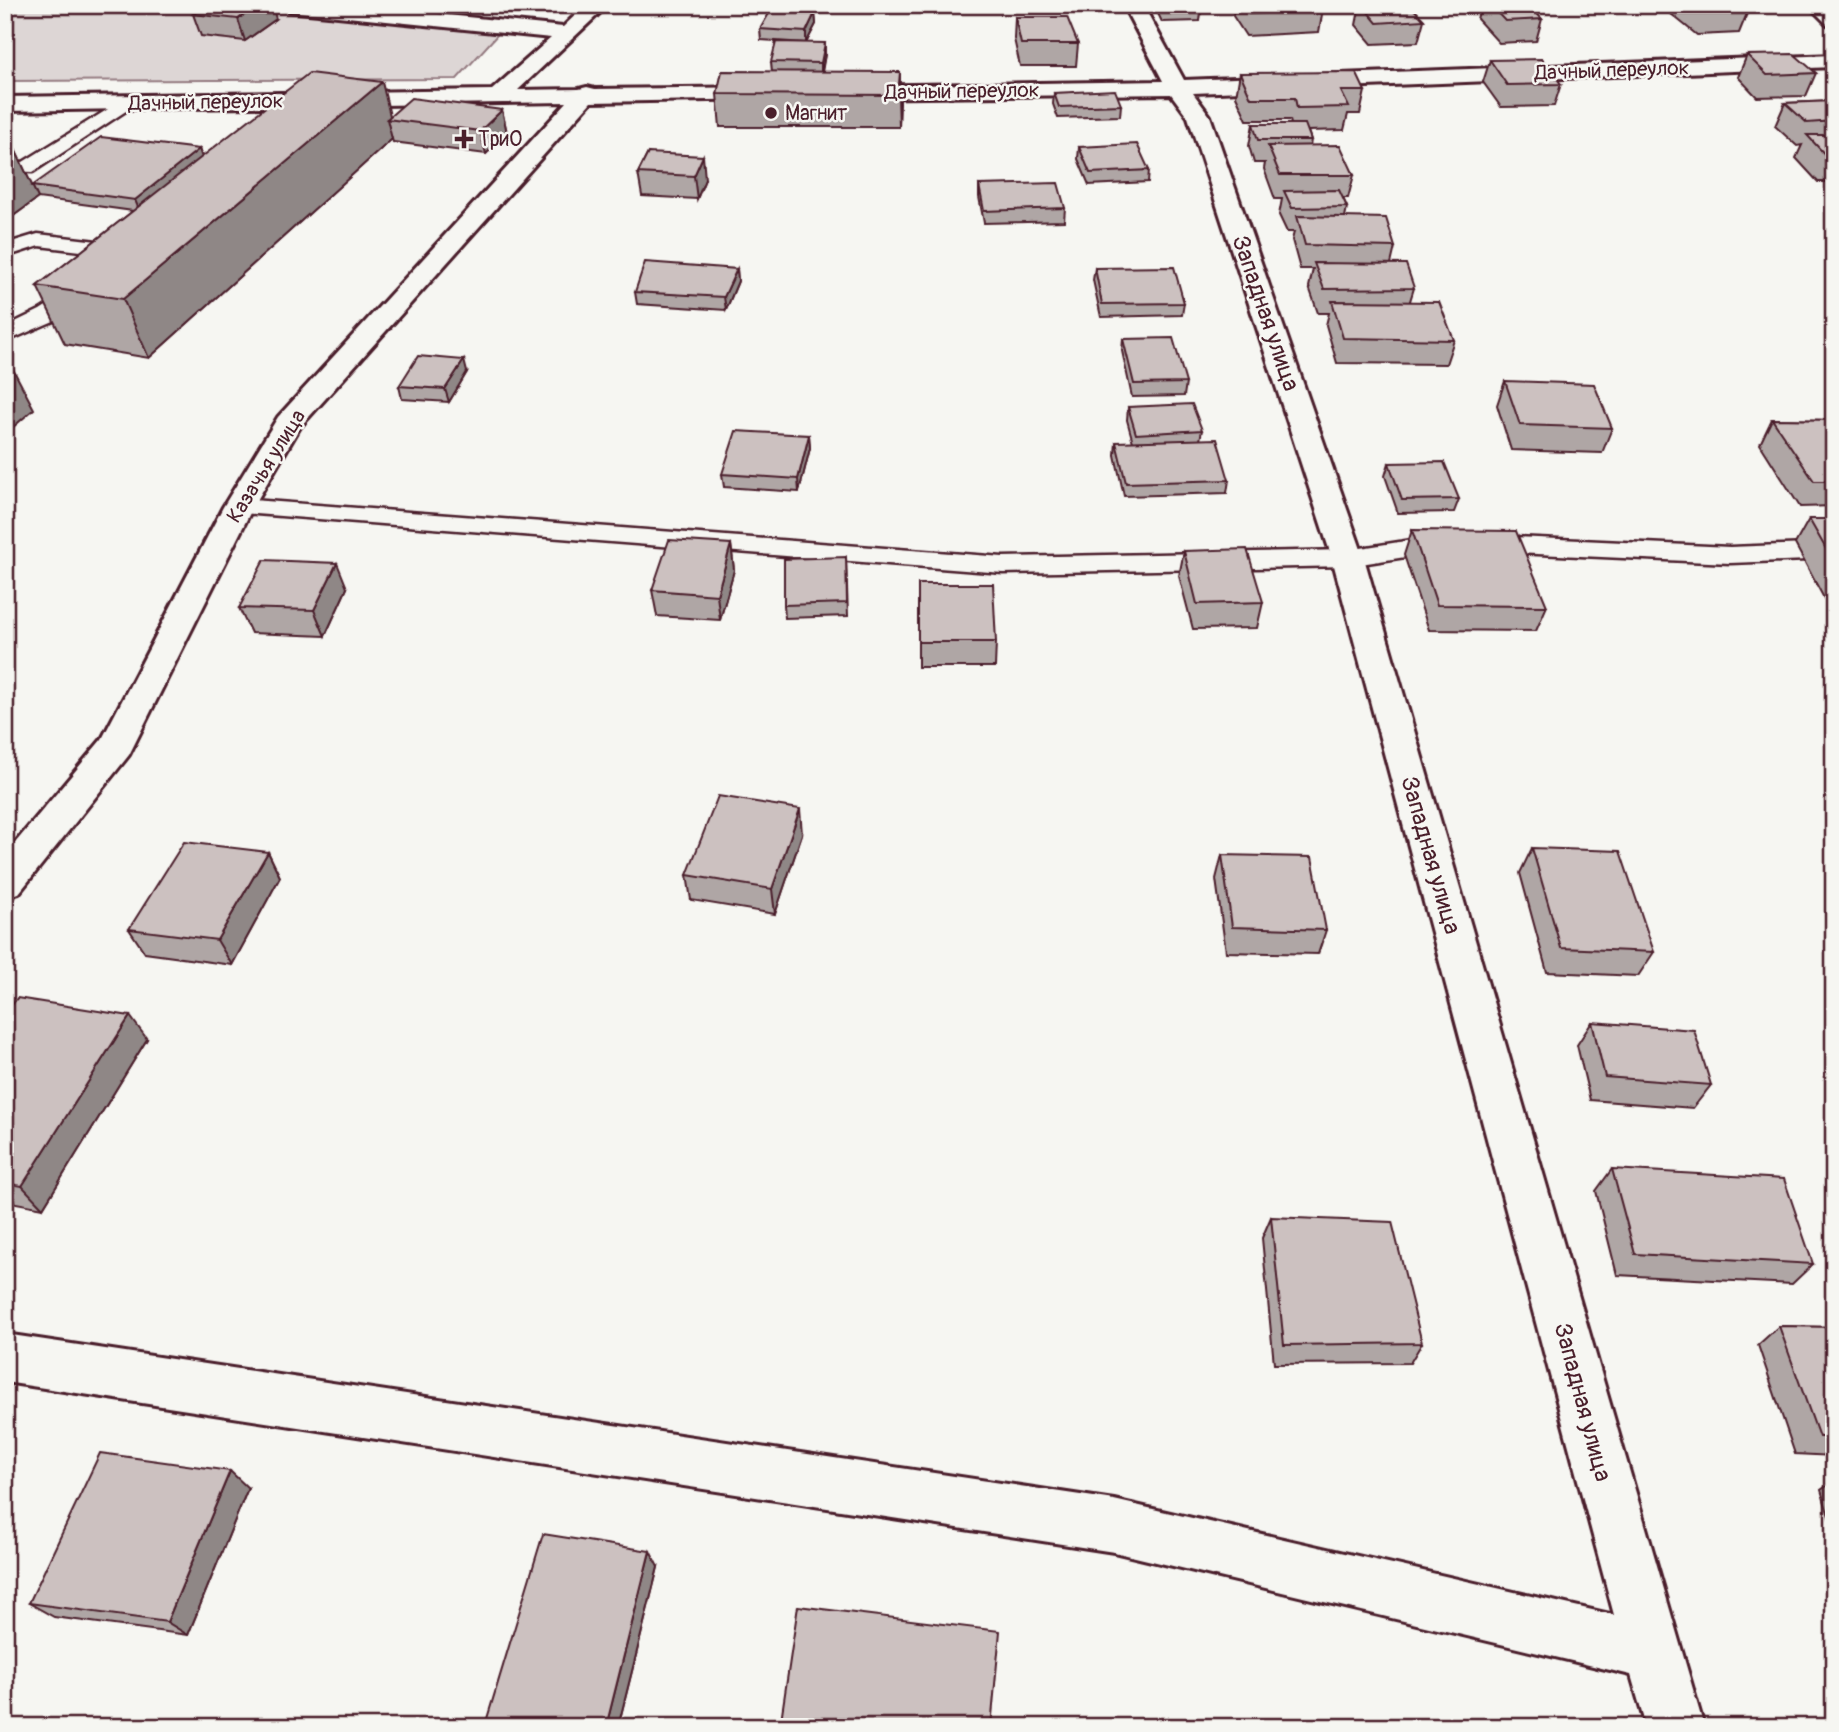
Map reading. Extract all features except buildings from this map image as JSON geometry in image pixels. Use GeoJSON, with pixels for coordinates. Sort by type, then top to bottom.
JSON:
{"type":"FeatureCollection","features":[{"type":"Feature","properties":{"kind":"street"},"geometry":{"type":"LineString","coordinates":[[289,5],[566,33]]}},
{"type":"Feature","properties":{"kind":"street"},"geometry":{"type":"LineString","coordinates":[[499,96],[598,5]]}},
{"type":"Feature","properties":{"kind":"street","name":"Западная улица"},"geometry":{"type":"LineString","coordinates":[[1133,5],[1177,87],[1199,116],[1348,558],[1675,1727]]}},
{"type":"Feature","properties":{"kind":"street"},"geometry":{"type":"LineString","coordinates":[[1818,5],[1834,20]]}},
{"type":"Feature","properties":{"kind":"street","name":"Дачный переулок"},"geometry":{"type":"LineString","coordinates":[[822,92],[1177,87],[1834,61]]}},
{"type":"Feature","properties":{"kind":"street","name":"Дачный переулок"},"geometry":{"type":"LineString","coordinates":[[10,107],[587,93],[795,92]]}},
{"type":"Feature","properties":{"kind":"street","name":"Казачья улица"},"geometry":{"type":"LineString","coordinates":[[5,882],[116,746],[238,507],[288,423],[587,93]]}},
{"type":"Feature","properties":{"kind":"street"},"geometry":{"type":"LineString","coordinates":[[5,1358],[1114,1526],[1652,1652]]}},
{"type":"Feature","properties":{"kind":"lane"},"geometry":{"type":"LineString","coordinates":[[313,117],[335,100]]}},
{"type":"Feature","properties":{"kind":"lane"},"geometry":{"type":"LineString","coordinates":[[5,165],[26,168],[127,103]]}},
{"type":"Feature","properties":{"kind":"lane"},"geometry":{"type":"LineString","coordinates":[[5,251],[38,240],[145,248],[48,315],[5,335]]}},
{"type":"Feature","properties":{"kind":"lane"},"geometry":{"type":"LineString","coordinates":[[238,507],[1003,565],[1348,558],[1450,542],[1730,555],[1834,551]]}},
{"type":"Feature","properties":{"kind":"shaded area"},"geometry":{"type":"Polygon","coordinates":[[[5,5],[232,5],[498,34],[457,79],[5,81],[5,5]]]}},
{"type":"Feature","properties":{"kind":"place","name":"Магнит"},"geometry":{"type":"Point","coordinates":[771,113]}},
{"type":"Feature","properties":{"kind":"place","name":"ТриО"},"geometry":{"type":"Point","coordinates":[464,139]}}]}
